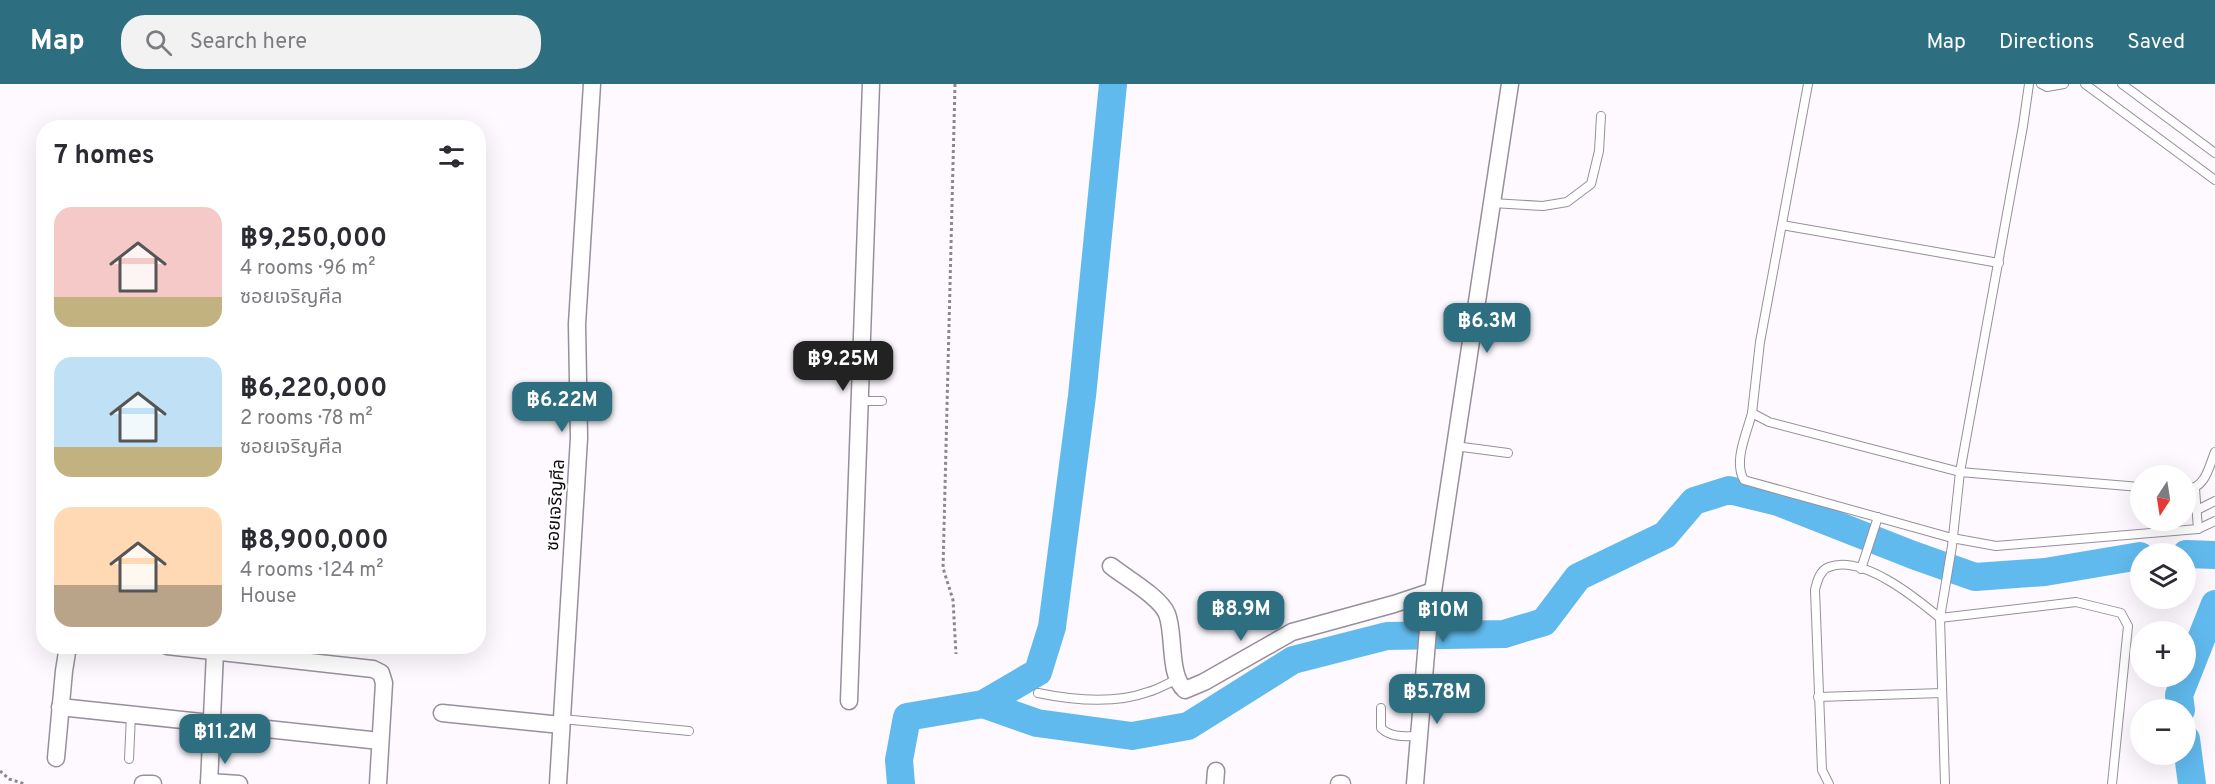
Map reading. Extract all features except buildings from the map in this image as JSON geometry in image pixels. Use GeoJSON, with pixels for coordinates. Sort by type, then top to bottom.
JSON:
{"type":"FeatureCollection","features":[{"type":"Feature","properties":{"kind":"street","name":"ซอยเจริญศีล"},"geometry":{"type":"LineString","coordinates":[[558,784],[579,438],[577,324],[592,84]]}},
{"type":"Feature","properties":{"kind":"street"},"geometry":{"type":"LineString","coordinates":[[849,701],[871,84]]}},
{"type":"Feature","properties":{"kind":"street"},"geometry":{"type":"LineString","coordinates":[[1415,784],[1429,618],[1510,84]]}},
{"type":"Feature","properties":{"kind":"street"},"geometry":{"type":"LineString","coordinates":[[1111,566],[1150,595],[1168,615],[1178,679],[1182,687],[1190,689],[1292,632],[1433,591]]}},
{"type":"Feature","properties":{"kind":"street"},"geometry":{"type":"LineString","coordinates":[[56,758],[68,654]]}},
{"type":"Feature","properties":{"kind":"street"},"geometry":{"type":"LineString","coordinates":[[215,654],[209,783],[238,784]]}},
{"type":"Feature","properties":{"kind":"street"},"geometry":{"type":"LineString","coordinates":[[233,654],[377,670],[381,673],[384,682],[378,784]]}},
{"type":"Feature","properties":{"kind":"street"},"geometry":{"type":"LineString","coordinates":[[60,708],[381,741]]}},
{"type":"Feature","properties":{"kind":"street"},"geometry":{"type":"LineString","coordinates":[[441,713],[561,722]]}},
{"type":"Feature","properties":{"kind":"street"},"geometry":{"type":"LineString","coordinates":[[143,784],[153,784]]}},
{"type":"Feature","properties":{"kind":"lane"},"geometry":{"type":"LineString","coordinates":[[1808,84],[1760,342],[1752,413],[1741,455],[1740,472],[1743,480],[1952,542],[1996,546],[2198,529],[2215,521]]}},
{"type":"Feature","properties":{"kind":"lane"},"geometry":{"type":"LineString","coordinates":[[1945,784],[1940,618],[1960,472],[2024,126],[2029,84]]}},
{"type":"Feature","properties":{"kind":"lane"},"geometry":{"type":"LineString","coordinates":[[2041,84],[2047,87],[2064,84]]}},
{"type":"Feature","properties":{"kind":"lane"},"geometry":{"type":"LineString","coordinates":[[2085,84],[2215,180]]}},
{"type":"Feature","properties":{"kind":"lane"},"geometry":{"type":"LineString","coordinates":[[2121,84],[2215,153]]}},
{"type":"Feature","properties":{"kind":"lane"},"geometry":{"type":"LineString","coordinates":[[1492,203],[1543,206],[1567,202],[1591,183],[1599,151],[1601,116]]}},
{"type":"Feature","properties":{"kind":"lane"},"geometry":{"type":"LineString","coordinates":[[1782,225],[1999,263]]}},
{"type":"Feature","properties":{"kind":"lane"},"geometry":{"type":"LineString","coordinates":[[860,401],[882,401]]}},
{"type":"Feature","properties":{"kind":"lane"},"geometry":{"type":"LineString","coordinates":[[1752,413],[1769,422],[1960,472],[2130,486]]}},
{"type":"Feature","properties":{"kind":"lane"},"geometry":{"type":"LineString","coordinates":[[1455,446],[1508,453]]}},
{"type":"Feature","properties":{"kind":"lane"},"geometry":{"type":"LineString","coordinates":[[2196,488],[2204,481],[2215,452]]}},
{"type":"Feature","properties":{"kind":"lane"},"geometry":{"type":"LineString","coordinates":[[2196,500],[2198,529]]}},
{"type":"Feature","properties":{"kind":"lane"},"geometry":{"type":"LineString","coordinates":[[2197,510],[2215,501]]}},
{"type":"Feature","properties":{"kind":"lane"},"geometry":{"type":"LineString","coordinates":[[1861,569],[1878,520]]}},
{"type":"Feature","properties":{"kind":"lane"},"geometry":{"type":"LineString","coordinates":[[1829,784],[1822,770],[1815,590],[1820,575],[1827,567],[1842,565],[1891,580],[1940,618],[2076,602],[2121,613],[2128,626],[2112,784]]}},
{"type":"Feature","properties":{"kind":"lane"},"geometry":{"type":"LineString","coordinates":[[1038,693],[1056,697],[1100,700],[1147,693],[1178,679]]}},
{"type":"Feature","properties":{"kind":"lane"},"geometry":{"type":"LineString","coordinates":[[1818,697],[1942,693]]}},
{"type":"Feature","properties":{"kind":"lane"},"geometry":{"type":"LineString","coordinates":[[1381,708],[1381,728],[1385,732],[1391,735],[1419,736]]}},
{"type":"Feature","properties":{"kind":"lane"},"geometry":{"type":"LineString","coordinates":[[129,759],[131,715]]}},
{"type":"Feature","properties":{"kind":"lane"},"geometry":{"type":"LineString","coordinates":[[561,722],[689,731]]}},
{"type":"Feature","properties":{"kind":"path"},"geometry":{"type":"LineString","coordinates":[[955,84],[943,568],[953,600],[956,654]]}},
{"type":"Feature","properties":{"kind":"path"},"geometry":{"type":"LineString","coordinates":[[0,771],[9,779],[25,784]]}},
{"type":"Feature","properties":{"kind":"waterway"},"geometry":{"type":"LineString","coordinates":[[901,784],[899,760],[907,717],[983,704],[1038,672],[1052,627],[1082,396],[1113,84]]}},
{"type":"Feature","properties":{"kind":"waterway"},"geometry":{"type":"LineString","coordinates":[[983,704],[1037,723],[1132,736],[1188,726],[1293,660],[1387,636],[1504,634],[1544,622],[1578,577],[1665,535],[1694,501],[1729,490],[1778,502],[1975,577],[2045,572],[2130,558]]}},
{"type":"Feature","properties":{"kind":"waterway"},"geometry":{"type":"LineString","coordinates":[[2196,554],[2215,555]]}},
{"type":"Feature","properties":{"kind":"waterway"},"geometry":{"type":"LineString","coordinates":[[2180,699],[2179,695],[2215,604]]}},
{"type":"Feature","properties":{"kind":"waterway"},"geometry":{"type":"LineString","coordinates":[[2189,765],[2192,784]]}}]}
